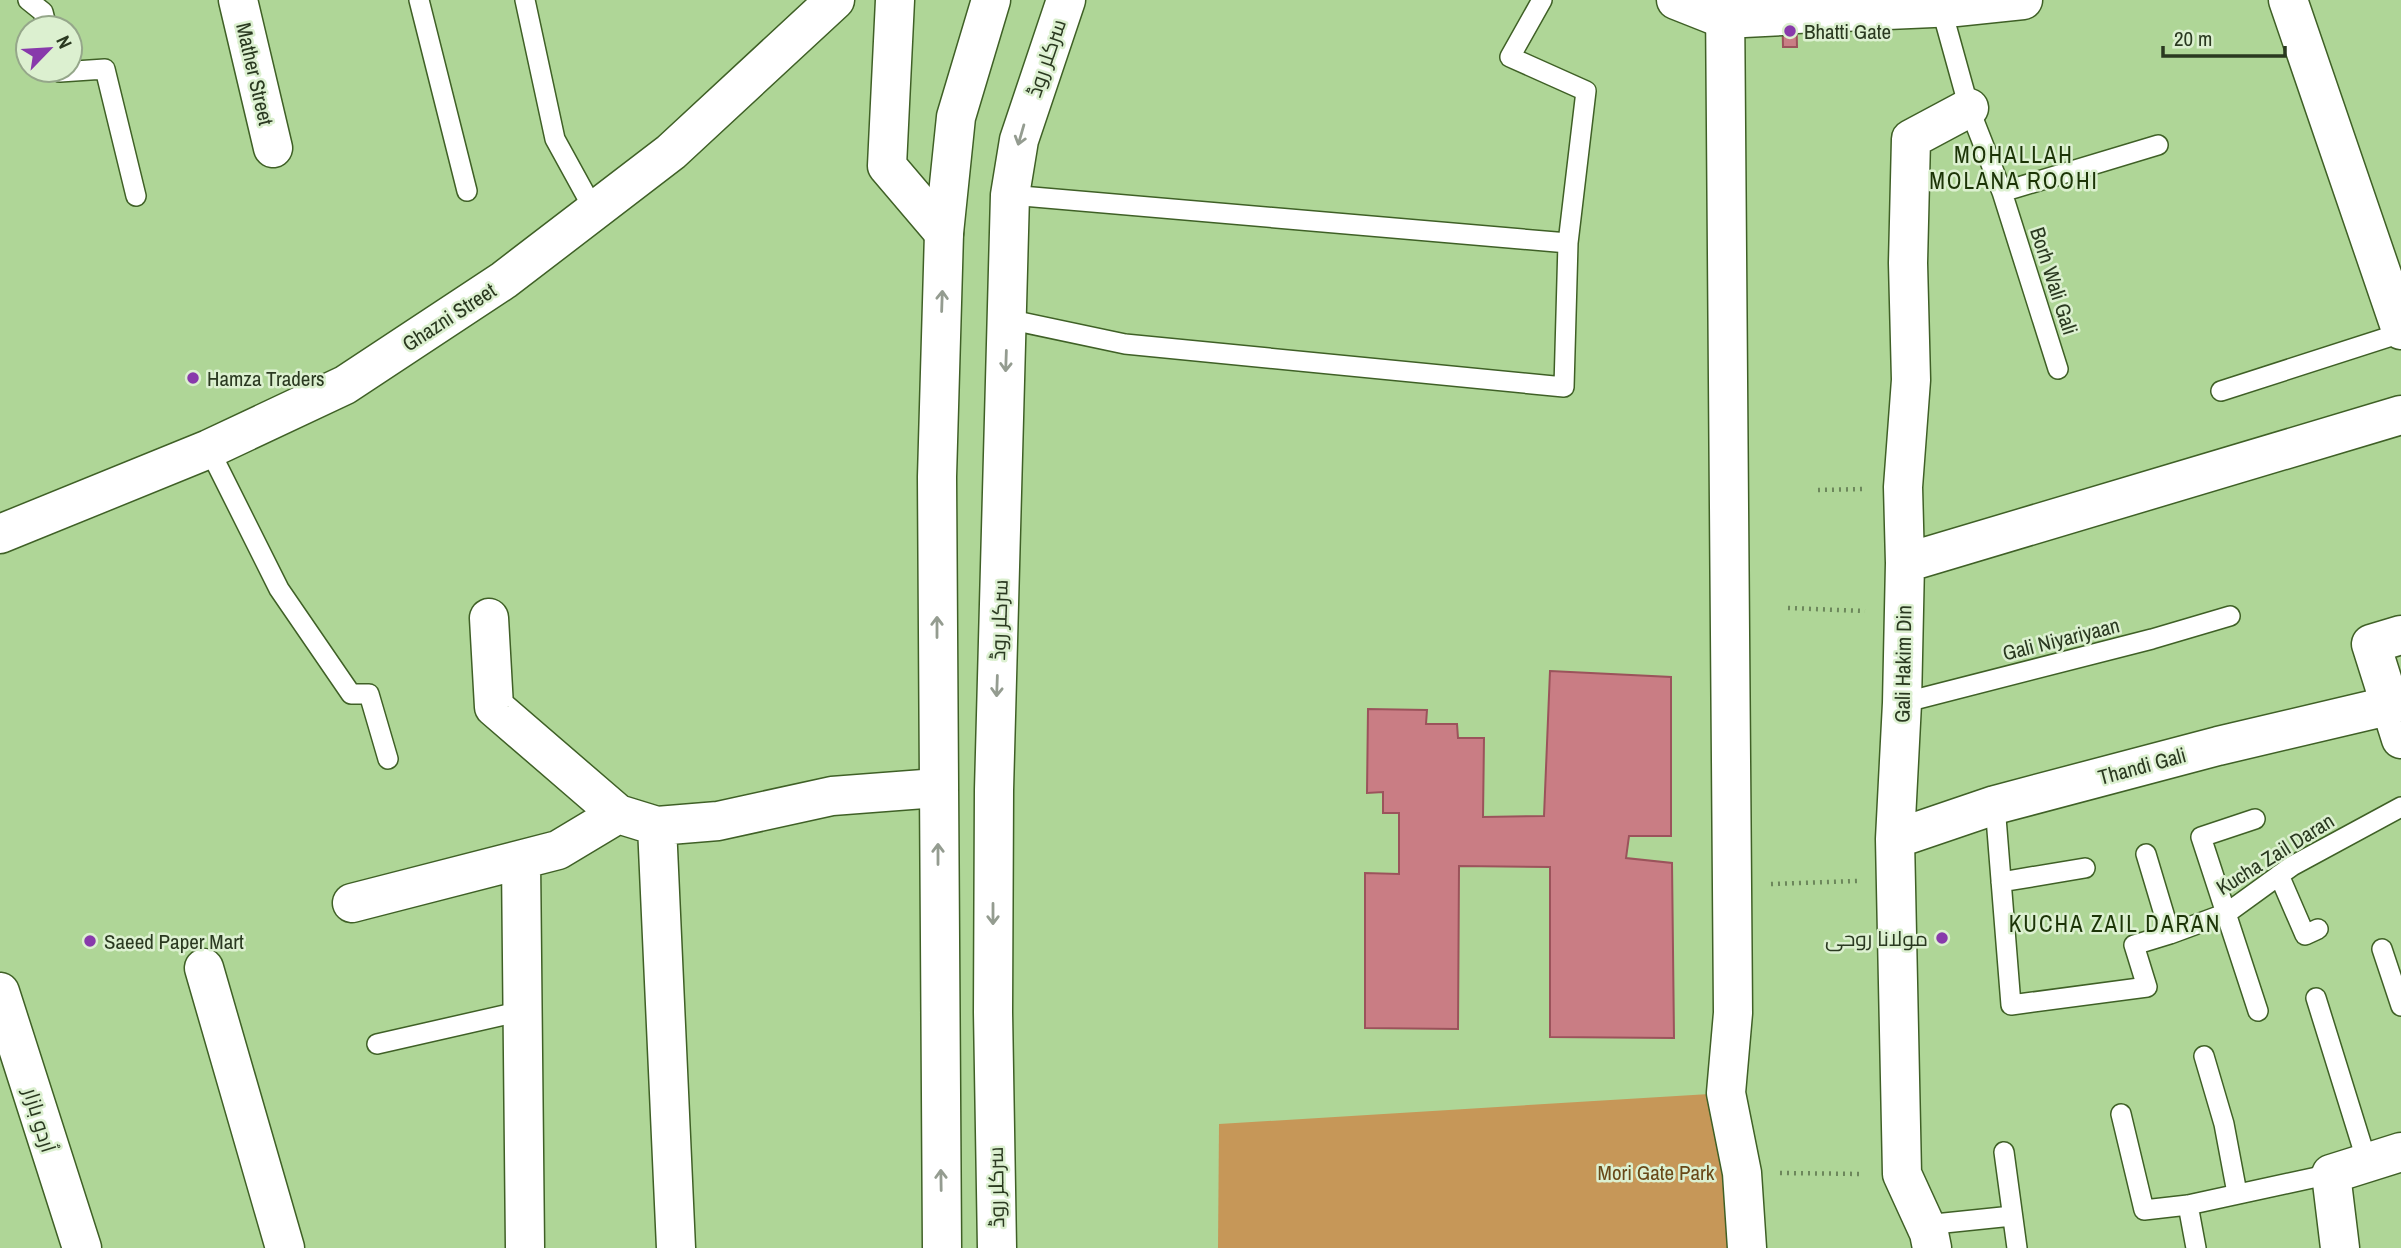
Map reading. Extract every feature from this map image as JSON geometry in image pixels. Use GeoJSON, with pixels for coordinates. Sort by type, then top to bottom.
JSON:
{"type":"FeatureCollection","features":[{"type":"Feature","properties":{"kind":"street","name":"Mather Street"},"geometry":{"type":"LineString","coordinates":[[239,0],[273,148]]}},
{"type":"Feature","properties":{"kind":"street","name":"Ghazni Street"},"geometry":{"type":"LineString","coordinates":[[0,534],[209,449],[345,385],[504,281],[671,152],[835,0]]}},
{"type":"Feature","properties":{"kind":"street"},"geometry":{"type":"LineString","coordinates":[[894,0],[887,166],[944,233]]}},
{"type":"Feature","properties":{"kind":"street"},"geometry":{"type":"LineString","coordinates":[[942,1248],[937,477],[944,233],[956,117],[991,0]]}},
{"type":"Feature","properties":{"kind":"street","name":"سرکلر روڈ"},"geometry":{"type":"LineString","coordinates":[[997,1248],[993,1012],[994,804],[1010,195],[1019,140],[1066,0]]}},
{"type":"Feature","properties":{"kind":"street"},"geometry":{"type":"LineString","coordinates":[[1676,0],[1724,10],[1789,15],[1861,6],[1941,7],[2022,0]]}},
{"type":"Feature","properties":{"kind":"street"},"geometry":{"type":"LineString","coordinates":[[2288,0],[2401,331]]}},
{"type":"Feature","properties":{"kind":"street"},"geometry":{"type":"LineString","coordinates":[[1724,10],[1733,1013],[1726,1093],[1742,1173],[1747,1248]]}},
{"type":"Feature","properties":{"kind":"street","name":"Gali Hakim Din"},"geometry":{"type":"LineString","coordinates":[[1928,1236],[1902,1174],[1895,839],[1902,703],[1905,563],[1903,487],[1911,380],[1908,262],[1911,139],[1969,108]]}},
{"type":"Feature","properties":{"kind":"street"},"geometry":{"type":"LineString","coordinates":[[1905,563],[2401,415]]}},
{"type":"Feature","properties":{"kind":"street"},"geometry":{"type":"LineString","coordinates":[[489,618],[494,707],[618,814],[657,826],[718,821],[832,796],[937,788]]}},
{"type":"Feature","properties":{"kind":"street"},"geometry":{"type":"LineString","coordinates":[[2386,640],[2396,722]]}},
{"type":"Feature","properties":{"kind":"street","name":"Thandi Gali"},"geometry":{"type":"LineString","coordinates":[[1895,839],[1995,805],[2218,746],[2396,722]]}},
{"type":"Feature","properties":{"kind":"street"},"geometry":{"type":"LineString","coordinates":[[352,903],[558,850],[618,814]]}},
{"type":"Feature","properties":{"kind":"street"},"geometry":{"type":"LineString","coordinates":[[657,826],[676,1248]]}},
{"type":"Feature","properties":{"kind":"street"},"geometry":{"type":"LineString","coordinates":[[521,860],[525,1248]]}},
{"type":"Feature","properties":{"kind":"street"},"geometry":{"type":"LineString","coordinates":[[204,968],[285,1248]]}},
{"type":"Feature","properties":{"kind":"street","name":"اُردو بازار"},"geometry":{"type":"LineString","coordinates":[[0,992],[82,1248]]}},
{"type":"Feature","properties":{"kind":"street"},"geometry":{"type":"LineString","coordinates":[[2340,1248],[2330,1174],[2384,1157]]}},
{"type":"Feature","properties":{"kind":"lane"},"geometry":{"type":"LineString","coordinates":[[28,0],[44,14]]}},
{"type":"Feature","properties":{"kind":"lane"},"geometry":{"type":"LineString","coordinates":[[419,0],[467,191]]}},
{"type":"Feature","properties":{"kind":"lane"},"geometry":{"type":"LineString","coordinates":[[525,0],[555,139],[594,211]]}},
{"type":"Feature","properties":{"kind":"lane"},"geometry":{"type":"LineString","coordinates":[[1007,319],[1125,344],[1564,387],[1568,243],[1586,90],[1510,57],[1542,0]]}},
{"type":"Feature","properties":{"kind":"lane","name":"Borh Wali Gali"},"geometry":{"type":"LineString","coordinates":[[1941,7],[1969,108],[2002,192],[2058,369]]}},
{"type":"Feature","properties":{"kind":"lane"},"geometry":{"type":"LineString","coordinates":[[84,70],[105,69],[136,195]]}},
{"type":"Feature","properties":{"kind":"lane"},"geometry":{"type":"LineString","coordinates":[[2002,192],[2158,145]]}},
{"type":"Feature","properties":{"kind":"lane"},"geometry":{"type":"LineString","coordinates":[[1010,195],[1568,243]]}},
{"type":"Feature","properties":{"kind":"lane"},"geometry":{"type":"LineString","coordinates":[[2221,391],[2401,331]]}},
{"type":"Feature","properties":{"kind":"lane"},"geometry":{"type":"LineString","coordinates":[[209,449],[279,589],[351,694],[369,694],[388,759]]}},
{"type":"Feature","properties":{"kind":"lane","name":"Gali Niyariyaan"},"geometry":{"type":"LineString","coordinates":[[1902,703],[2152,639],[2230,616]]}},
{"type":"Feature","properties":{"kind":"lane","name":"Kucha Zail Daran"},"geometry":{"type":"LineString","coordinates":[[1995,805],[2011,1005],[2147,987],[2134,944],[2227,913],[2279,875],[2401,807]]}},
{"type":"Feature","properties":{"kind":"lane"},"geometry":{"type":"LineString","coordinates":[[2255,819],[2201,837],[2258,1011]]}},
{"type":"Feature","properties":{"kind":"lane"},"geometry":{"type":"LineString","coordinates":[[2146,855],[2170,934]]}},
{"type":"Feature","properties":{"kind":"lane"},"geometry":{"type":"LineString","coordinates":[[2001,882],[2085,868]]}},
{"type":"Feature","properties":{"kind":"lane"},"geometry":{"type":"LineString","coordinates":[[2279,875],[2305,935],[2318,929]]}},
{"type":"Feature","properties":{"kind":"lane"},"geometry":{"type":"LineString","coordinates":[[2382,949],[2401,1006]]}},
{"type":"Feature","properties":{"kind":"lane"},"geometry":{"type":"LineString","coordinates":[[2316,998],[2384,1157]]}},
{"type":"Feature","properties":{"kind":"lane"},"geometry":{"type":"LineString","coordinates":[[377,1044],[522,1011]]}},
{"type":"Feature","properties":{"kind":"lane"},"geometry":{"type":"LineString","coordinates":[[2204,1056],[2224,1124],[2237,1193]]}},
{"type":"Feature","properties":{"kind":"lane"},"geometry":{"type":"LineString","coordinates":[[2121,1114],[2144,1210],[2188,1205],[2330,1174]]}},
{"type":"Feature","properties":{"kind":"lane"},"geometry":{"type":"LineString","coordinates":[[2004,1152],[2017,1248]]}},
{"type":"Feature","properties":{"kind":"lane"},"geometry":{"type":"LineString","coordinates":[[2188,1205],[2196,1248]]}},
{"type":"Feature","properties":{"kind":"lane"},"geometry":{"type":"LineString","coordinates":[[1928,1236],[2012,1216]]}},
{"type":"Feature","properties":{"kind":"path"},"geometry":{"type":"LineString","coordinates":[[1788,608],[1904,613]]}},
{"type":"Feature","properties":{"kind":"path"},"geometry":{"type":"LineString","coordinates":[[1732,886],[1896,880]]}},
{"type":"Feature","properties":{"kind":"path"},"geometry":{"type":"LineString","coordinates":[[1742,1173],[1902,1174]]}},
{"type":"Feature","properties":{"kind":"green space","name":"Mori Gate Park"},"geometry":{"type":"Polygon","coordinates":[[[1726,1093],[1739,1248],[1218,1248],[1219,1124],[1726,1093]]]}},
{"type":"Feature","properties":{"kind":"building","name":"Bhatti Gate"},"geometry":{"type":"Polygon","coordinates":[[[1782,0],[1796,0],[1797,47],[1783,47],[1782,0]]]}},
{"type":"Feature","properties":{"kind":"building"},"geometry":{"type":"Polygon","coordinates":[[[1550,671],[1671,677],[1671,836],[1629,836],[1626,858],[1672,863],[1674,1038],[1550,1037],[1550,867],[1459,866],[1458,1029],[1365,1028],[1365,873],[1399,874],[1399,813],[1383,813],[1383,792],[1367,793],[1368,709],[1427,710],[1426,724],[1457,724],[1458,738],[1484,738],[1483,817],[1544,816],[1550,671]]]}},
{"type":"Feature","properties":{"kind":"place","name":"Bhatti Gate"},"geometry":{"type":"Point","coordinates":[1790,31]}},
{"type":"Feature","properties":{"kind":"place","name":"Hamza Traders"},"geometry":{"type":"Point","coordinates":[193,378]}},
{"type":"Feature","properties":{"kind":"place","name":"مولانا روحی"},"geometry":{"type":"Point","coordinates":[1942,938]}},
{"type":"Feature","properties":{"kind":"place","name":"Saeed Paper Mart"},"geometry":{"type":"Point","coordinates":[90,941]}},
{"type":"Feature","properties":{"kind":"district","name":"MOHALLAH MOLANA ROOHI"},"geometry":{"type":"Point","coordinates":[2014,167]}},
{"type":"Feature","properties":{"kind":"district","name":"KUCHA ZAIL DARAN"},"geometry":{"type":"Point","coordinates":[2115,923]}}]}
